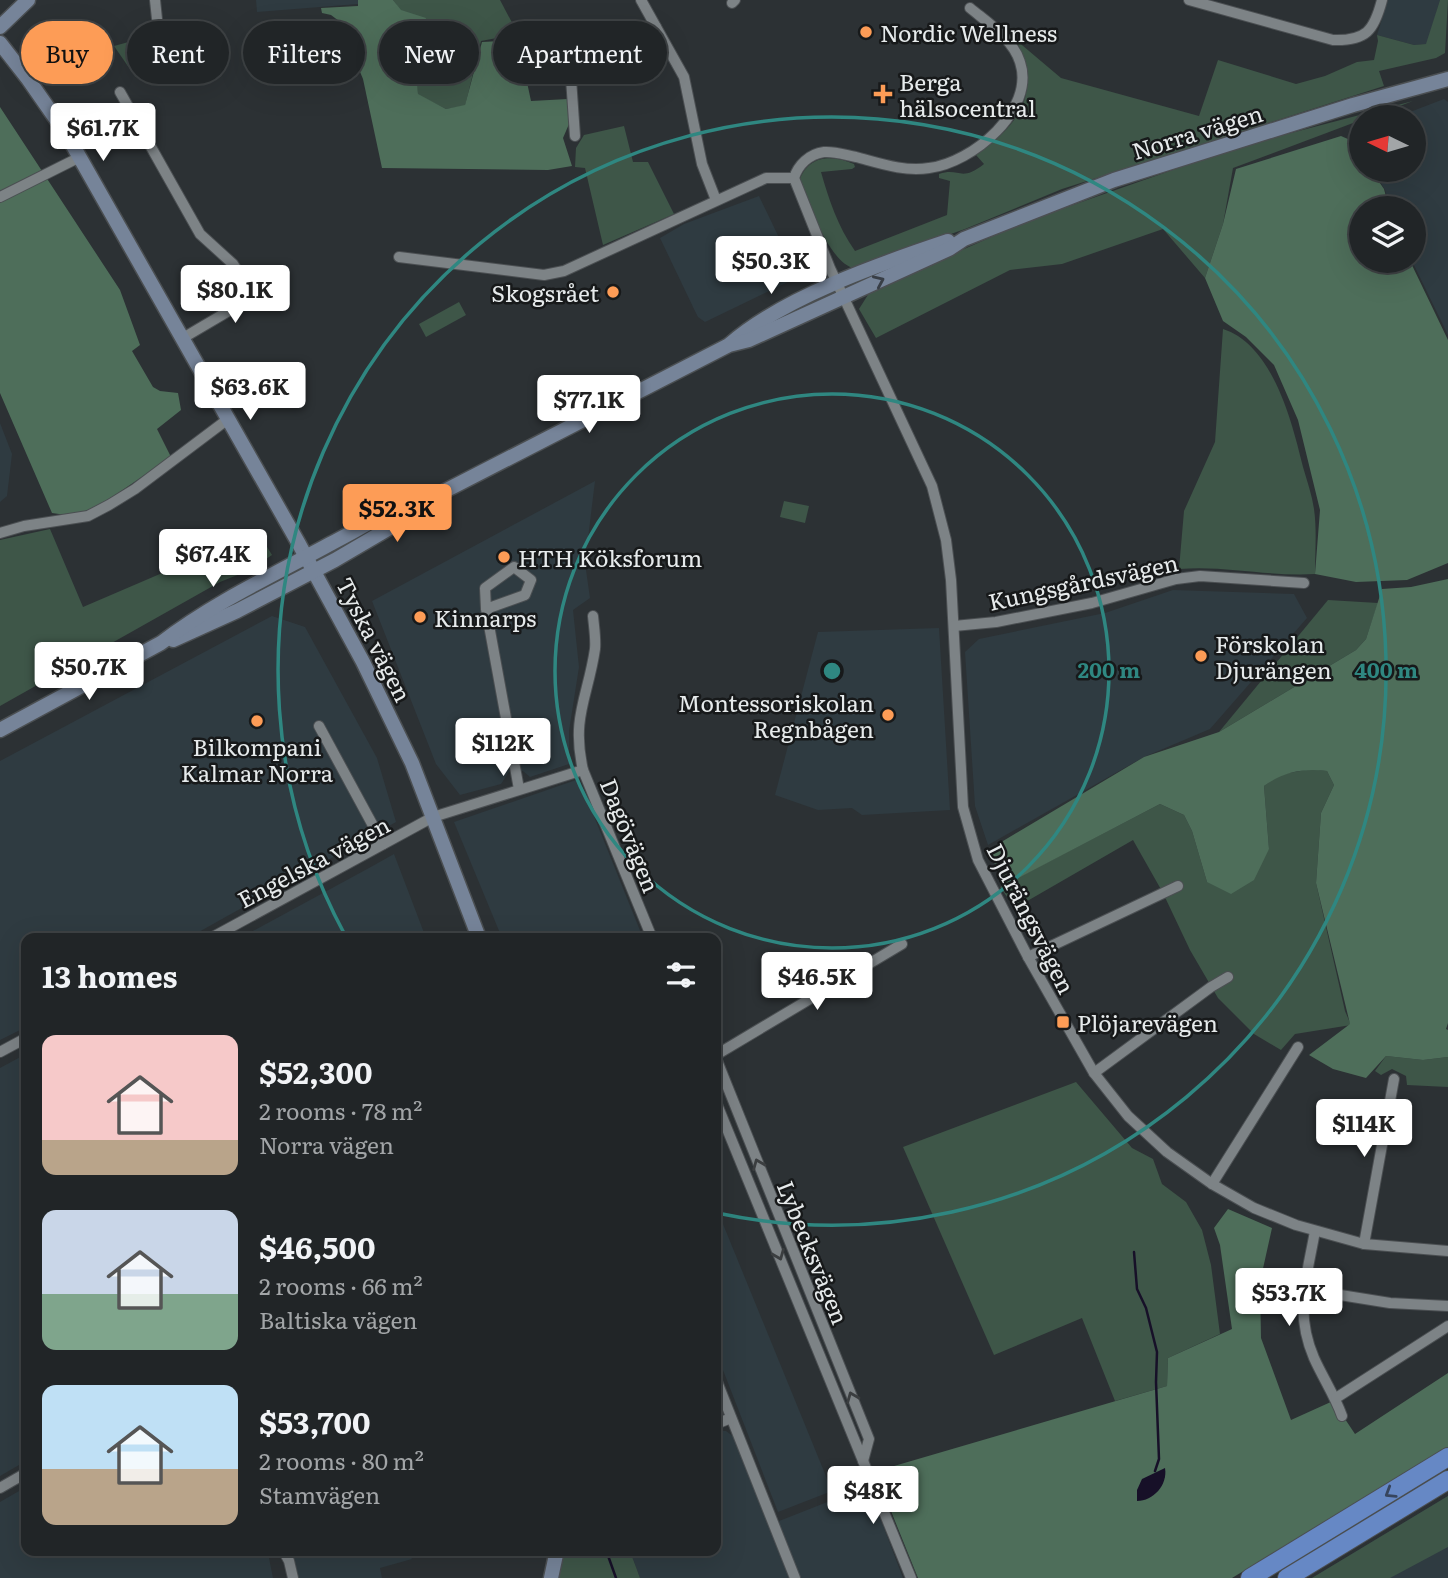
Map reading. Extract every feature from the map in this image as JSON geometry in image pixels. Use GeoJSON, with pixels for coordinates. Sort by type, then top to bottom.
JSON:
{"type":"FeatureCollection","features":[{"type":"Feature","properties":{"kind":"highway"},"geometry":{"type":"LineString","coordinates":[[1250,1578],[1448,1457]]}},
{"type":"Feature","properties":{"kind":"highway"},"geometry":{"type":"LineString","coordinates":[[1287,1578],[1448,1480]]}},
{"type":"Feature","properties":{"kind":"main road"},"geometry":{"type":"LineString","coordinates":[[0,27],[28,0]]}},
{"type":"Feature","properties":{"kind":"main road","name":"Tyska vägen"},"geometry":{"type":"LineString","coordinates":[[0,43],[68,135],[306,556],[412,763],[477,933]]}},
{"type":"Feature","properties":{"kind":"main road","name":"Norra vägen"},"geometry":{"type":"LineString","coordinates":[[729,345],[749,340],[949,249],[964,239],[1114,180],[1353,105],[1448,79]]}},
{"type":"Feature","properties":{"kind":"main road","name":"Norra vägen"},"geometry":{"type":"LineString","coordinates":[[0,730],[161,643],[183,626],[306,556],[418,500],[435,496],[729,345],[757,324],[837,283],[947,241],[964,239]]}},
{"type":"Feature","properties":{"kind":"main road","name":"Norra vägen"},"geometry":{"type":"LineString","coordinates":[[161,643],[187,635],[314,571],[422,509],[435,496]]}},
{"type":"Feature","properties":{"kind":"main road"},"geometry":{"type":"LineString","coordinates":[[551,1578],[556,1556]]}},
{"type":"Feature","properties":{"kind":"street"},"geometry":{"type":"LineString","coordinates":[[155,0],[157,19]]}},
{"type":"Feature","properties":{"kind":"street"},"geometry":{"type":"LineString","coordinates":[[641,0],[653,21]]}},
{"type":"Feature","properties":{"kind":"street"},"geometry":{"type":"LineString","coordinates":[[1189,0],[1333,40],[1352,41],[1368,32],[1377,17],[1382,0]]}},
{"type":"Feature","properties":{"kind":"street"},"geometry":{"type":"LineString","coordinates":[[399,257],[544,275],[564,271],[766,178],[794,178],[796,170],[813,155],[835,153],[892,167],[930,168],[963,157],[997,132],[1019,99],[1023,81],[1020,61],[1008,41],[970,8]]}},
{"type":"Feature","properties":{"kind":"street"},"geometry":{"type":"LineString","coordinates":[[667,47],[684,77],[702,164],[716,200]]}},
{"type":"Feature","properties":{"kind":"street"},"geometry":{"type":"LineString","coordinates":[[571,84],[575,136]]}},
{"type":"Feature","properties":{"kind":"street"},"geometry":{"type":"LineString","coordinates":[[120,92],[200,234],[233,264],[254,296]]}},
{"type":"Feature","properties":{"kind":"street"},"geometry":{"type":"LineString","coordinates":[[0,197],[80,157]]}},
{"type":"Feature","properties":{"kind":"street","name":"Djurängsvägen"},"geometry":{"type":"LineString","coordinates":[[794,178],[837,283],[932,486],[946,540],[954,626],[963,807],[969,834],[978,860],[1028,957],[1094,1073],[1128,1116],[1167,1152],[1212,1184],[1254,1208],[1315,1231],[1364,1244],[1448,1251]]}},
{"type":"Feature","properties":{"kind":"street"},"geometry":{"type":"LineString","coordinates":[[183,338],[271,286]]}},
{"type":"Feature","properties":{"kind":"street"},"geometry":{"type":"LineString","coordinates":[[0,533],[24,526],[88,516],[135,489],[228,419]]}},
{"type":"Feature","properties":{"kind":"street"},"geometry":{"type":"LineString","coordinates":[[486,609],[525,595],[531,580],[514,567],[485,588],[486,609],[519,789]]}},
{"type":"Feature","properties":{"kind":"street","name":"Kungsgårdsvägen"},"geometry":{"type":"LineString","coordinates":[[954,626],[996,622],[1092,603],[1176,579],[1199,576],[1304,583]]}},
{"type":"Feature","properties":{"kind":"street"},"geometry":{"type":"LineString","coordinates":[[583,770],[578,727],[596,647],[593,616]]}},
{"type":"Feature","properties":{"kind":"street"},"geometry":{"type":"LineString","coordinates":[[320,726],[383,844]]}},
{"type":"Feature","properties":{"kind":"street","name":"Dagövägen"},"geometry":{"type":"LineString","coordinates":[[433,817],[583,770],[650,933]]}},
{"type":"Feature","properties":{"kind":"street","name":"Engelska vägen"},"geometry":{"type":"LineString","coordinates":[[220,933],[433,817]]}},
{"type":"Feature","properties":{"kind":"street"},"geometry":{"type":"LineString","coordinates":[[1028,957],[1178,886]]}},
{"type":"Feature","properties":{"kind":"street"},"geometry":{"type":"LineString","coordinates":[[721,1053],[902,944]]}},
{"type":"Feature","properties":{"kind":"street"},"geometry":{"type":"LineString","coordinates":[[1094,1073],[1228,977]]}},
{"type":"Feature","properties":{"kind":"street"},"geometry":{"type":"LineString","coordinates":[[0,1052],[21,1041]]}},
{"type":"Feature","properties":{"kind":"street"},"geometry":{"type":"LineString","coordinates":[[1212,1184],[1298,1047]]}},
{"type":"Feature","properties":{"kind":"street","name":"Lybecksvägen"},"geometry":{"type":"LineString","coordinates":[[721,1069],[869,1439],[863,1462]]}},
{"type":"Feature","properties":{"kind":"street"},"geometry":{"type":"LineString","coordinates":[[1364,1244],[1394,1079]]}},
{"type":"Feature","properties":{"kind":"street","name":"Lybecksvägen"},"geometry":{"type":"LineString","coordinates":[[721,1114],[911,1578]]}},
{"type":"Feature","properties":{"kind":"street"},"geometry":{"type":"LineString","coordinates":[[1315,1231],[1303,1289],[1305,1331],[1342,1416]]}},
{"type":"Feature","properties":{"kind":"street"},"geometry":{"type":"LineString","coordinates":[[1303,1289],[1390,1303],[1448,1306]]}},
{"type":"Feature","properties":{"kind":"street"},"geometry":{"type":"LineString","coordinates":[[1336,1398],[1448,1326]]}},
{"type":"Feature","properties":{"kind":"street"},"geometry":{"type":"LineString","coordinates":[[721,1393],[795,1578]]}},
{"type":"Feature","properties":{"kind":"street"},"geometry":{"type":"LineString","coordinates":[[721,1422],[731,1418]]}},
{"type":"Feature","properties":{"kind":"street"},"geometry":{"type":"LineString","coordinates":[[0,1488],[21,1476]]}},
{"type":"Feature","properties":{"kind":"street"},"geometry":{"type":"LineString","coordinates":[[286,1556],[293,1578]]}},
{"type":"Feature","properties":{"kind":"shaded area"},"geometry":{"type":"Polygon","coordinates":[[[256,0],[358,0],[358,4],[257,12],[256,0]]]}},
{"type":"Feature","properties":{"kind":"shaded area"},"geometry":{"type":"Polygon","coordinates":[[[1388,0],[1440,0],[1427,44],[1414,45],[1377,35],[1388,0]]]}},
{"type":"Feature","properties":{"kind":"shaded area"},"geometry":{"type":"Polygon","coordinates":[[[1444,99],[1448,102],[1448,335],[1418,273],[1426,273],[1426,196],[1387,196],[1380,182],[1426,182],[1426,106],[1444,99]]]}},
{"type":"Feature","properties":{"kind":"shaded area"},"geometry":{"type":"Polygon","coordinates":[[[759,196],[798,277],[705,322],[698,317],[660,238],[684,224],[759,196]]]}},
{"type":"Feature","properties":{"kind":"shaded area"},"geometry":{"type":"Polygon","coordinates":[[[0,423],[12,454],[7,496],[0,502],[0,423]]]}},
{"type":"Feature","properties":{"kind":"shaded area"},"geometry":{"type":"Polygon","coordinates":[[[595,481],[585,563],[590,598],[573,610],[579,667],[569,731],[569,764],[530,777],[523,771],[509,772],[501,784],[460,795],[436,764],[372,601],[595,481]]]}},
{"type":"Feature","properties":{"kind":"shaded area"},"geometry":{"type":"Polygon","coordinates":[[[1173,590],[1294,594],[1307,618],[1210,729],[1144,757],[988,845],[975,806],[965,652],[979,639],[1105,613],[1173,590]]]}},
{"type":"Feature","properties":{"kind":"shaded area"},"geometry":{"type":"Polygon","coordinates":[[[272,616],[305,627],[377,758],[396,822],[197,933],[21,933],[21,1030],[0,1040],[0,761],[272,616]]]}},
{"type":"Feature","properties":{"kind":"shaded area"},"geometry":{"type":"Polygon","coordinates":[[[939,628],[950,810],[862,815],[852,808],[818,810],[775,795],[818,632],[939,628]]]}},
{"type":"Feature","properties":{"kind":"shaded area"},"geometry":{"type":"Polygon","coordinates":[[[579,779],[641,933],[500,933],[454,822],[579,779]]]}},
{"type":"Feature","properties":{"kind":"shaded area"},"geometry":{"type":"Polygon","coordinates":[[[394,854],[424,933],[249,933],[394,854]]]}},
{"type":"Feature","properties":{"kind":"shaded area"},"geometry":{"type":"Polygon","coordinates":[[[21,1057],[21,1464],[0,1476],[0,1068],[21,1057]]]}},
{"type":"Feature","properties":{"kind":"shaded area"},"geometry":{"type":"Polygon","coordinates":[[[721,1219],[832,1491],[778,1512],[721,1365],[721,1219]]]}},
{"type":"Feature","properties":{"kind":"shaded area"},"geometry":{"type":"Polygon","coordinates":[[[721,1431],[726,1431],[734,1437],[769,1525],[868,1486],[903,1578],[640,1578],[632,1556],[721,1556],[721,1431]]]}},
{"type":"Feature","properties":{"kind":"shaded area"},"geometry":{"type":"Polygon","coordinates":[[[1165,1468],[1164,1480],[1158,1491],[1149,1498],[1137,1501],[1137,1490],[1142,1479],[1165,1468]]]}},
{"type":"Feature","properties":{"kind":"shaded area"},"geometry":{"type":"Polygon","coordinates":[[[21,1490],[21,1556],[268,1556],[273,1578],[0,1578],[0,1502],[21,1490]]]}},
{"type":"Feature","properties":{"kind":"shaded area"},"geometry":{"type":"Polygon","coordinates":[[[1448,1496],[1448,1578],[1312,1578],[1448,1496]]]}},
{"type":"Feature","properties":{"kind":"shaded area"},"geometry":{"type":"Polygon","coordinates":[[[291,1556],[410,1556],[412,1559],[380,1568],[382,1578],[298,1578],[291,1556]]]}},
{"type":"Feature","properties":{"kind":"green space"},"geometry":{"type":"Polygon","coordinates":[[[358,0],[393,0],[401,10],[426,18],[425,21],[379,21],[379,84],[417,84],[418,94],[446,109],[465,105],[471,84],[479,84],[479,53],[482,42],[493,41],[493,84],[527,84],[531,101],[568,99],[569,124],[563,138],[572,166],[548,170],[382,168],[364,84],[365,21],[339,21],[322,13],[321,8],[358,6],[358,0]]]}},
{"type":"Feature","properties":{"kind":"green space"},"geometry":{"type":"Polygon","coordinates":[[[393,0],[500,0],[511,21],[493,21],[493,39],[481,41],[479,49],[479,21],[405,21],[393,0]]]}},
{"type":"Feature","properties":{"kind":"green space"},"geometry":{"type":"Polygon","coordinates":[[[1440,0],[1448,0],[1445,53],[1436,58],[1379,71],[1384,86],[1062,189],[965,229],[854,268],[845,264],[829,245],[799,182],[808,166],[821,159],[837,159],[854,164],[852,169],[821,172],[835,213],[855,251],[947,215],[950,181],[939,178],[939,174],[970,173],[984,164],[976,155],[1004,131],[1022,106],[1027,76],[1016,40],[1061,78],[1199,116],[1218,60],[1296,84],[1325,76],[1357,62],[1374,60],[1377,35],[1414,45],[1426,44],[1440,0]]]}},
{"type":"Feature","properties":{"kind":"green space"},"geometry":{"type":"Polygon","coordinates":[[[127,42],[127,65],[114,46],[127,42]]]}},
{"type":"Feature","properties":{"kind":"green space"},"geometry":{"type":"Polygon","coordinates":[[[417,84],[470,84],[465,106],[446,109],[418,95],[417,84]]]}},
{"type":"Feature","properties":{"kind":"green space"},"geometry":{"type":"Polygon","coordinates":[[[0,107],[120,290],[140,345],[132,351],[153,387],[160,391],[178,393],[181,410],[157,429],[171,457],[102,504],[73,516],[52,513],[0,393],[0,107]]]}},
{"type":"Feature","properties":{"kind":"green space"},"geometry":{"type":"Polygon","coordinates":[[[1349,118],[1349,124],[1233,168],[1223,224],[1205,278],[1163,229],[1062,264],[1010,270],[876,338],[859,309],[871,290],[1030,220],[1241,146],[1349,118]]]}},
{"type":"Feature","properties":{"kind":"green space"},"geometry":{"type":"Polygon","coordinates":[[[624,126],[633,162],[648,162],[674,214],[603,245],[585,168],[575,167],[576,148],[584,135],[624,126]]]}},
{"type":"Feature","properties":{"kind":"green space"},"geometry":{"type":"Polygon","coordinates":[[[1341,136],[1349,140],[1349,182],[1379,182],[1384,189],[1386,196],[1349,196],[1349,273],[1416,273],[1448,340],[1448,563],[1407,580],[1356,582],[1315,574],[1320,510],[1298,420],[1274,365],[1246,337],[1223,321],[1205,278],[1223,224],[1236,169],[1341,136]]]}},
{"type":"Feature","properties":{"kind":"green space"},"geometry":{"type":"Polygon","coordinates":[[[459,302],[466,315],[426,337],[419,324],[459,302]]]}},
{"type":"Feature","properties":{"kind":"green space"},"geometry":{"type":"Polygon","coordinates":[[[1223,329],[1240,338],[1255,351],[1278,387],[1286,408],[1313,504],[1315,574],[1179,569],[1184,511],[1215,442],[1223,329]]]}},
{"type":"Feature","properties":{"kind":"green space"},"geometry":{"type":"Polygon","coordinates":[[[784,501],[809,506],[805,523],[780,517],[784,501]]]}},
{"type":"Feature","properties":{"kind":"green space"},"geometry":{"type":"Polygon","coordinates":[[[50,529],[83,607],[258,532],[272,555],[250,570],[220,582],[0,706],[0,540],[50,529]]]}},
{"type":"Feature","properties":{"kind":"green space"},"geometry":{"type":"Polygon","coordinates":[[[1448,579],[1448,1057],[1423,1060],[1386,1056],[1366,1078],[1333,1069],[1309,1055],[1350,1024],[1316,883],[1321,813],[1334,785],[1327,771],[1294,772],[1264,786],[1269,849],[1254,880],[1231,894],[1207,882],[1192,831],[1184,815],[1160,804],[1005,885],[988,850],[1144,757],[1219,732],[1356,650],[1366,639],[1382,589],[1411,587],[1448,579]]]}},
{"type":"Feature","properties":{"kind":"green space"},"geometry":{"type":"Polygon","coordinates":[[[1328,600],[1378,603],[1366,639],[1356,650],[1219,732],[1328,600]]]}},
{"type":"Feature","properties":{"kind":"green space"},"geometry":{"type":"Polygon","coordinates":[[[1311,769],[1327,771],[1334,785],[1321,813],[1316,883],[1345,1011],[1351,1025],[1295,1034],[1281,1050],[1254,1034],[1218,998],[1133,840],[1015,908],[1000,887],[1160,804],[1184,815],[1192,831],[1207,882],[1269,849],[1264,786],[1278,775],[1311,769]]]}},
{"type":"Feature","properties":{"kind":"green space"},"geometry":{"type":"Polygon","coordinates":[[[1386,1056],[1423,1060],[1448,1057],[1448,1087],[1407,1085],[1406,1076],[1392,1069],[1381,1075],[1375,1071],[1386,1056]]]}},
{"type":"Feature","properties":{"kind":"green space"},"geometry":{"type":"Polygon","coordinates":[[[1076,1082],[1132,1148],[1153,1159],[1162,1184],[1186,1202],[1202,1230],[1211,1265],[1220,1334],[1168,1358],[1167,1386],[1115,1401],[1082,1318],[994,1355],[903,1147],[1076,1082]]]}},
{"type":"Feature","properties":{"kind":"green space"},"geometry":{"type":"Polygon","coordinates":[[[1228,1209],[1272,1228],[1260,1282],[1261,1338],[1291,1420],[1333,1401],[1355,1434],[1448,1373],[1448,1447],[1232,1578],[918,1578],[877,1471],[1167,1386],[1168,1358],[1232,1329],[1220,1245],[1214,1228],[1228,1209]]]}},
{"type":"Feature","properties":{"kind":"green space"},"geometry":{"type":"Polygon","coordinates":[[[1448,1496],[1448,1547],[1390,1578],[1312,1578],[1448,1496]]]}},
{"type":"Feature","properties":{"kind":"green space"},"geometry":{"type":"Polygon","coordinates":[[[563,1556],[632,1556],[640,1578],[559,1578],[563,1556]]]}},
{"type":"Feature","properties":{"kind":"waterway"},"geometry":{"type":"LineString","coordinates":[[1134,1252],[1137,1289],[1146,1308],[1157,1352],[1159,1459],[1155,1471]]}},
{"type":"Feature","properties":{"kind":"waterway"},"geometry":{"type":"LineString","coordinates":[[608,1556],[616,1578]]}},
{"type":"Feature","properties":{"kind":"place","name":"Nordic Wellness"},"geometry":{"type":"Point","coordinates":[866,32]}},
{"type":"Feature","properties":{"kind":"place","name":"Berga hälsocentral"},"geometry":{"type":"Point","coordinates":[883,94]}},
{"type":"Feature","properties":{"kind":"place","name":"Skogsrået"},"geometry":{"type":"Point","coordinates":[613,292]}},
{"type":"Feature","properties":{"kind":"place","name":"HTH Köksforum"},"geometry":{"type":"Point","coordinates":[504,557]}},
{"type":"Feature","properties":{"kind":"place","name":"Kinnarps"},"geometry":{"type":"Point","coordinates":[420,617]}},
{"type":"Feature","properties":{"kind":"place","name":"Förskolan Djurängen"},"geometry":{"type":"Point","coordinates":[1201,656]}},
{"type":"Feature","properties":{"kind":"place","name":"Montessoriskolan Regnbågen"},"geometry":{"type":"Point","coordinates":[888,715]}},
{"type":"Feature","properties":{"kind":"place","name":"Bilkompani Kalmar Norra"},"geometry":{"type":"Point","coordinates":[257,721]}},
{"type":"Feature","properties":{"kind":"place","name":"Plöjarevägen"},"geometry":{"type":"Point","coordinates":[1063,1022]}}]}
